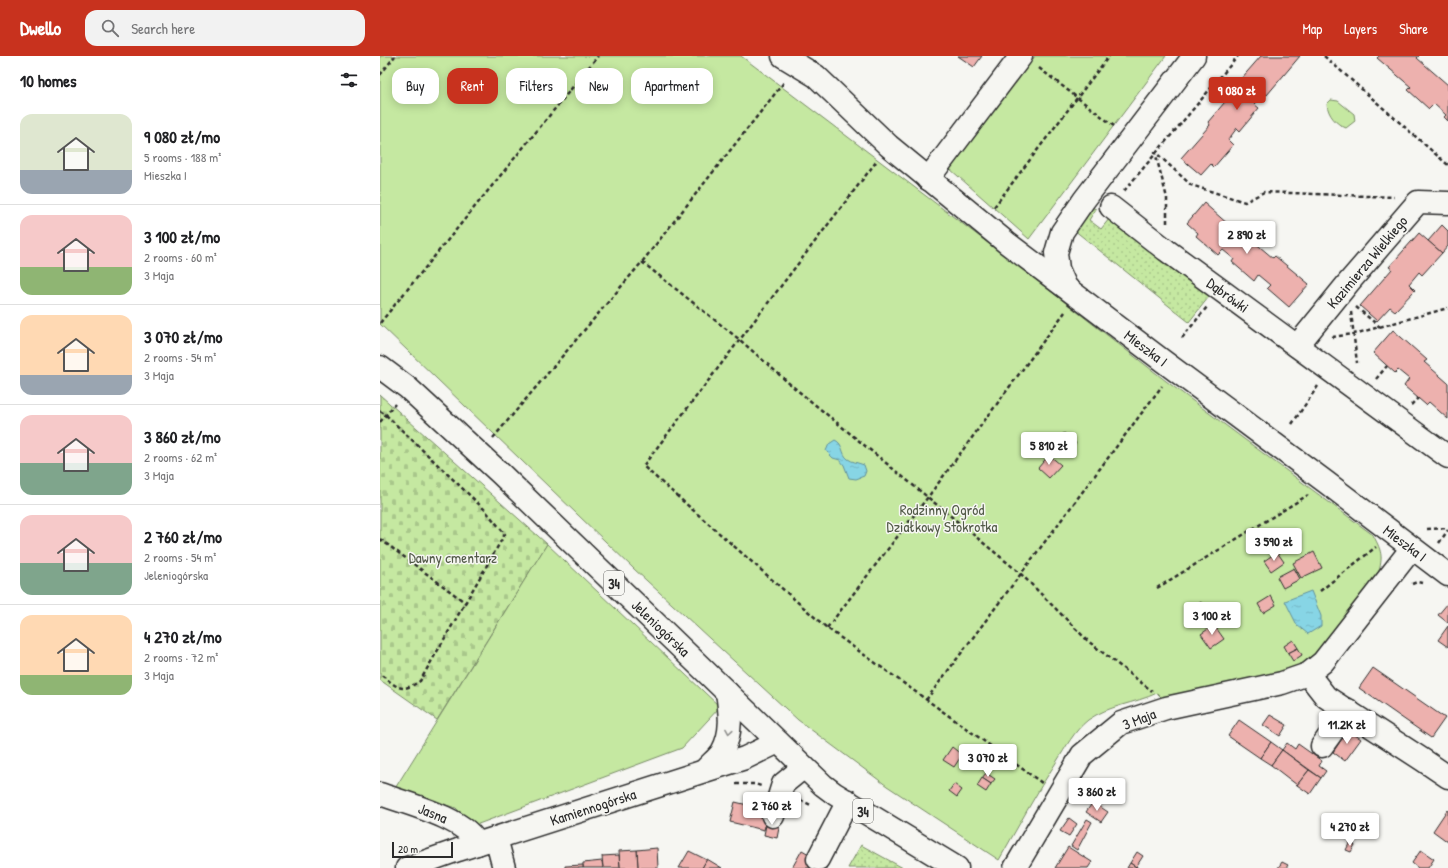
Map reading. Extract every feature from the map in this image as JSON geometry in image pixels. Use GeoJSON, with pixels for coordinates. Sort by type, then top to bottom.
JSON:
{"type":"FeatureCollection","features":[{"type":"Feature","properties":{"kind":"street","name":"Mieszka I"},"geometry":{"type":"LineString","coordinates":[[1194,56],[1084,200],[1062,232],[1056,253],[1058,269],[1071,292],[1445,573]]}},
{"type":"Feature","properties":{"kind":"street"},"geometry":{"type":"LineString","coordinates":[[790,60],[816,76],[889,146],[982,223],[1071,292]]}},
{"type":"Feature","properties":{"kind":"street"},"geometry":{"type":"LineString","coordinates":[[928,179],[1028,61]]}},
{"type":"Feature","properties":{"kind":"street","name":"Kazimierza Wielkiego"},"geometry":{"type":"LineString","coordinates":[[1297,346],[1350,293],[1418,202],[1448,203]]}},
{"type":"Feature","properties":{"kind":"street","name":"Dąbrówki"},"geometry":{"type":"LineString","coordinates":[[1110,207],[1166,250],[1448,457]]}},
{"type":"Feature","properties":{"kind":"street","name":"Jeleniogórska"},"geometry":{"type":"LineString","coordinates":[[380,367],[408,388],[479,454],[823,785],[843,810],[957,868]]}},
{"type":"Feature","properties":{"kind":"street","name":"3 Maja"},"geometry":{"type":"LineString","coordinates":[[1015,868],[1082,755],[1121,723],[1166,708],[1282,683],[1308,674],[1323,662],[1412,548]]}},
{"type":"Feature","properties":{"kind":"street"},"geometry":{"type":"LineString","coordinates":[[1308,674],[1326,696],[1448,777]]}},
{"type":"Feature","properties":{"kind":"street"},"geometry":{"type":"LineString","coordinates":[[704,771],[722,752],[730,732],[730,710],[727,692]]}},
{"type":"Feature","properties":{"kind":"street"},"geometry":{"type":"LineString","coordinates":[[1322,746],[1348,710]]}},
{"type":"Feature","properties":{"kind":"street","name":"Kamiennogórska"},"geometry":{"type":"LineString","coordinates":[[407,868],[745,758],[778,742]]}},
{"type":"Feature","properties":{"kind":"street"},"geometry":{"type":"LineString","coordinates":[[773,816],[783,784],[804,767]]}},
{"type":"Feature","properties":{"kind":"street","name":"Jasna"},"geometry":{"type":"LineString","coordinates":[[380,794],[449,818],[475,837],[487,841]]}},
{"type":"Feature","properties":{"kind":"street"},"geometry":{"type":"LineString","coordinates":[[818,859],[843,810]]}},
{"type":"Feature","properties":{"kind":"street"},"geometry":{"type":"LineString","coordinates":[[487,841],[503,859],[504,868]]}},
{"type":"Feature","properties":{"kind":"path"},"geometry":{"type":"LineString","coordinates":[[380,75],[395,56]]}},
{"type":"Feature","properties":{"kind":"path"},"geometry":{"type":"LineString","coordinates":[[380,323],[598,56]]}},
{"type":"Feature","properties":{"kind":"path"},"geometry":{"type":"LineString","coordinates":[[982,223],[1109,56]]}},
{"type":"Feature","properties":{"kind":"path"},"geometry":{"type":"LineString","coordinates":[[1110,207],[1155,152],[1238,56]]}},
{"type":"Feature","properties":{"kind":"path"},"geometry":{"type":"LineString","coordinates":[[1324,56],[1448,165]]}},
{"type":"Feature","properties":{"kind":"path"},"geometry":{"type":"LineString","coordinates":[[479,454],[642,262],[790,60]]}},
{"type":"Feature","properties":{"kind":"path"},"geometry":{"type":"LineString","coordinates":[[1028,61],[1120,130]]}},
{"type":"Feature","properties":{"kind":"path"},"geometry":{"type":"LineString","coordinates":[[889,146],[643,466],[827,628],[1059,794]]}},
{"type":"Feature","properties":{"kind":"path"},"geometry":{"type":"LineString","coordinates":[[1155,152],[1191,185],[1245,202],[1264,192],[1407,198],[1418,202]]}},
{"type":"Feature","properties":{"kind":"path"},"geometry":{"type":"LineString","coordinates":[[1155,152],[1167,198],[1166,250]]}},
{"type":"Feature","properties":{"kind":"path"},"geometry":{"type":"LineString","coordinates":[[642,262],[740,340],[791,385],[1020,573],[1088,641],[1150,689],[1166,708]]}},
{"type":"Feature","properties":{"kind":"path"},"geometry":{"type":"LineString","coordinates":[[827,628],[928,497],[1071,292]]}},
{"type":"Feature","properties":{"kind":"path"},"geometry":{"type":"LineString","coordinates":[[1350,293],[1380,327]]}},
{"type":"Feature","properties":{"kind":"path"},"geometry":{"type":"LineString","coordinates":[[1350,293],[1359,391]]}},
{"type":"Feature","properties":{"kind":"path"},"geometry":{"type":"LineString","coordinates":[[1331,337],[1354,334],[1448,308]]}},
{"type":"Feature","properties":{"kind":"path"},"geometry":{"type":"LineString","coordinates":[[1182,338],[1193,324]]}},
{"type":"Feature","properties":{"kind":"path"},"geometry":{"type":"LineString","coordinates":[[926,700],[1174,370]]}},
{"type":"Feature","properties":{"kind":"path"},"geometry":{"type":"LineString","coordinates":[[1292,424],[1303,408]]}},
{"type":"Feature","properties":{"kind":"path"},"geometry":{"type":"LineString","coordinates":[[380,412],[386,415],[485,510],[506,534],[420,681],[410,688],[399,688],[380,674]]}},
{"type":"Feature","properties":{"kind":"path"},"geometry":{"type":"LineString","coordinates":[[1157,588],[1327,483]]}},
{"type":"Feature","properties":{"kind":"path"},"geometry":{"type":"LineString","coordinates":[[1427,529],[1448,529]]}},
{"type":"Feature","properties":{"kind":"path"},"geometry":{"type":"LineString","coordinates":[[1438,546],[1448,529]]}},
{"type":"Feature","properties":{"kind":"path"},"geometry":{"type":"LineString","coordinates":[[380,539],[466,603]]}},
{"type":"Feature","properties":{"kind":"path"},"geometry":{"type":"LineString","coordinates":[[1320,591],[1379,545]]}},
{"type":"Feature","properties":{"kind":"path"},"geometry":{"type":"LineString","coordinates":[[1406,587],[1417,582],[1434,584],[1445,573]]}},
{"type":"Feature","properties":{"kind":"path"},"geometry":{"type":"LineString","coordinates":[[729,784],[755,784],[808,803],[843,810]]}},
{"type":"Feature","properties":{"kind":"green space","name":"Rodzinny Ogród Działkowy Stokrotka"},"geometry":{"type":"Polygon","coordinates":[[[380,56],[741,56],[1021,268],[1166,381],[1373,535],[1379,546],[1381,556],[1377,578],[1315,654],[1299,666],[1280,674],[1162,698],[1157,693],[1104,711],[1088,720],[1074,734],[1067,745],[1034,798],[999,860],[887,786],[798,720],[634,569],[380,324],[380,56]]]}},
{"type":"Feature","properties":{"kind":"green space"},"geometry":{"type":"Polygon","coordinates":[[[1035,56],[1166,56],[1029,239],[950,169],[1035,56]]]}},
{"type":"Feature","properties":{"kind":"green space"},"geometry":{"type":"Polygon","coordinates":[[[1331,100],[1338,101],[1354,114],[1355,121],[1346,128],[1336,122],[1331,115],[1327,104],[1331,100]]]}},
{"type":"Feature","properties":{"kind":"green space"},"geometry":{"type":"Polygon","coordinates":[[[1091,207],[1096,209],[1089,220],[1101,229],[1109,219],[1212,293],[1189,322],[1074,230],[1091,207]]]}},
{"type":"Feature","properties":{"kind":"green space","name":"Dawny cmentarz"},"geometry":{"type":"Polygon","coordinates":[[[380,395],[547,544],[437,720],[380,680],[380,395]]]}},
{"type":"Feature","properties":{"kind":"green space"},"geometry":{"type":"Polygon","coordinates":[[[547,544],[720,707],[682,748],[473,826],[456,808],[394,790],[547,544]]]}},
{"type":"Feature","properties":{"kind":"green space"},"geometry":{"type":"Polygon","coordinates":[[[861,845],[903,868],[848,868],[861,845]]]}},
{"type":"Feature","properties":{"kind":"water"},"geometry":{"type":"Polygon","coordinates":[[[835,440],[840,444],[848,459],[864,465],[866,471],[864,476],[856,479],[849,478],[844,465],[840,460],[833,458],[826,451],[829,444],[835,440]]]}},
{"type":"Feature","properties":{"kind":"water"},"geometry":{"type":"Polygon","coordinates":[[[1311,591],[1321,616],[1321,626],[1308,634],[1297,625],[1285,601],[1311,591]]]}},
{"type":"Feature","properties":{"kind":"building"},"geometry":{"type":"Polygon","coordinates":[[[958,56],[982,56],[974,67],[958,56]]]}},
{"type":"Feature","properties":{"kind":"building"},"geometry":{"type":"Polygon","coordinates":[[[1261,56],[1300,56],[1267,95],[1264,93],[1254,104],[1259,108],[1240,131],[1237,128],[1228,140],[1233,145],[1214,167],[1211,164],[1201,175],[1181,158],[1210,125],[1208,122],[1235,90],[1233,88],[1261,56]]]}},
{"type":"Feature","properties":{"kind":"building"},"geometry":{"type":"Polygon","coordinates":[[[1379,56],[1419,56],[1417,58],[1448,85],[1448,121],[1444,117],[1446,115],[1434,104],[1429,109],[1408,90],[1411,87],[1377,58],[1379,56]]]}},
{"type":"Feature","properties":{"kind":"building"},"geometry":{"type":"Polygon","coordinates":[[[1204,203],[1237,232],[1240,230],[1273,258],[1275,256],[1309,284],[1289,307],[1267,288],[1270,285],[1258,275],[1254,281],[1232,262],[1234,259],[1223,250],[1218,255],[1196,236],[1198,233],[1187,223],[1204,203]]]}},
{"type":"Feature","properties":{"kind":"building"},"geometry":{"type":"Polygon","coordinates":[[[1442,225],[1448,231],[1448,246],[1442,253],[1428,241],[1442,225]]]}},
{"type":"Feature","properties":{"kind":"building"},"geometry":{"type":"Polygon","coordinates":[[[1419,233],[1442,253],[1422,275],[1419,272],[1409,284],[1415,290],[1395,311],[1390,307],[1377,321],[1360,306],[1392,269],[1389,267],[1419,233]]]}},
{"type":"Feature","properties":{"kind":"building"},"geometry":{"type":"Polygon","coordinates":[[[1393,330],[1427,360],[1424,362],[1448,383],[1448,419],[1429,402],[1426,405],[1404,386],[1409,379],[1398,370],[1395,373],[1373,353],[1393,330]]]}},
{"type":"Feature","properties":{"kind":"building"},"geometry":{"type":"Polygon","coordinates":[[[1064,433],[1076,443],[1066,455],[1054,445],[1064,433]]]}},
{"type":"Feature","properties":{"kind":"building"},"geometry":{"type":"Polygon","coordinates":[[[1049,455],[1061,465],[1049,478],[1038,468],[1049,455]]]}},
{"type":"Feature","properties":{"kind":"building"},"geometry":{"type":"Polygon","coordinates":[[[1277,552],[1284,562],[1271,571],[1264,561],[1277,552]]]}},
{"type":"Feature","properties":{"kind":"building"},"geometry":{"type":"Polygon","coordinates":[[[1314,552],[1322,568],[1301,578],[1293,563],[1314,552]]]}},
{"type":"Feature","properties":{"kind":"building"},"geometry":{"type":"Polygon","coordinates":[[[1294,568],[1300,579],[1283,588],[1277,577],[1294,568]]]}},
{"type":"Feature","properties":{"kind":"building"},"geometry":{"type":"Polygon","coordinates":[[[1271,596],[1276,605],[1263,613],[1258,604],[1271,596]]]}},
{"type":"Feature","properties":{"kind":"building"},"geometry":{"type":"Polygon","coordinates":[[[1201,602],[1206,610],[1197,615],[1192,608],[1201,602]]]}},
{"type":"Feature","properties":{"kind":"building"},"geometry":{"type":"Polygon","coordinates":[[[1448,603],[1448,623],[1438,615],[1448,603]]]}},
{"type":"Feature","properties":{"kind":"building"},"geometry":{"type":"Polygon","coordinates":[[[1214,625],[1224,639],[1211,648],[1201,634],[1214,625]]]}},
{"type":"Feature","properties":{"kind":"building"},"geometry":{"type":"Polygon","coordinates":[[[1448,626],[1448,647],[1438,640],[1448,626]]]}},
{"type":"Feature","properties":{"kind":"building"},"geometry":{"type":"Polygon","coordinates":[[[1293,640],[1298,648],[1288,653],[1284,646],[1293,640]]]}},
{"type":"Feature","properties":{"kind":"building"},"geometry":{"type":"Polygon","coordinates":[[[1298,648],[1302,655],[1293,661],[1288,653],[1298,648]]]}},
{"type":"Feature","properties":{"kind":"building"},"geometry":{"type":"Polygon","coordinates":[[[1373,668],[1445,718],[1431,738],[1359,688],[1373,668]]]}},
{"type":"Feature","properties":{"kind":"building"},"geometry":{"type":"Polygon","coordinates":[[[1270,715],[1287,725],[1280,736],[1263,725],[1270,715]]]}},
{"type":"Feature","properties":{"kind":"building"},"geometry":{"type":"Polygon","coordinates":[[[1239,720],[1271,742],[1260,758],[1228,736],[1239,720]]]}},
{"type":"Feature","properties":{"kind":"building"},"geometry":{"type":"Polygon","coordinates":[[[1348,730],[1361,739],[1345,761],[1333,752],[1348,730]]]}},
{"type":"Feature","properties":{"kind":"building"},"geometry":{"type":"Polygon","coordinates":[[[1271,742],[1282,750],[1271,765],[1260,758],[1271,742]]]}},
{"type":"Feature","properties":{"kind":"building"},"geometry":{"type":"Polygon","coordinates":[[[1287,743],[1295,749],[1298,744],[1322,761],[1319,766],[1326,771],[1321,778],[1282,750],[1287,743]]]}},
{"type":"Feature","properties":{"kind":"building"},"geometry":{"type":"Polygon","coordinates":[[[952,747],[962,755],[954,767],[943,760],[952,747]]]}},
{"type":"Feature","properties":{"kind":"building"},"geometry":{"type":"Polygon","coordinates":[[[1282,750],[1309,770],[1297,785],[1271,765],[1282,750]]]}},
{"type":"Feature","properties":{"kind":"building"},"geometry":{"type":"Polygon","coordinates":[[[1309,770],[1321,778],[1310,794],[1297,785],[1309,770]]]}},
{"type":"Feature","properties":{"kind":"building"},"geometry":{"type":"Polygon","coordinates":[[[986,773],[995,779],[991,784],[982,778],[986,773]]]}},
{"type":"Feature","properties":{"kind":"building"},"geometry":{"type":"Polygon","coordinates":[[[982,778],[991,784],[986,792],[977,786],[982,778]]]}},
{"type":"Feature","properties":{"kind":"building"},"geometry":{"type":"Polygon","coordinates":[[[954,784],[962,790],[957,797],[949,791],[954,784]]]}},
{"type":"Feature","properties":{"kind":"building"},"geometry":{"type":"Polygon","coordinates":[[[735,802],[769,810],[764,830],[730,822],[735,802]]]}},
{"type":"Feature","properties":{"kind":"building"},"geometry":{"type":"Polygon","coordinates":[[[1093,802],[1108,812],[1101,822],[1086,812],[1093,802]]]}},
{"type":"Feature","properties":{"kind":"building"},"geometry":{"type":"Polygon","coordinates":[[[1448,810],[1448,842],[1433,831],[1448,810]]]}},
{"type":"Feature","properties":{"kind":"building"},"geometry":{"type":"Polygon","coordinates":[[[768,815],[781,818],[777,838],[764,835],[768,815]]]}},
{"type":"Feature","properties":{"kind":"building"},"geometry":{"type":"Polygon","coordinates":[[[1069,818],[1077,824],[1069,836],[1060,831],[1069,818]]]}},
{"type":"Feature","properties":{"kind":"building"},"geometry":{"type":"Polygon","coordinates":[[[1087,819],[1092,822],[1077,850],[1071,846],[1087,819]]]}},
{"type":"Feature","properties":{"kind":"building"},"geometry":{"type":"Polygon","coordinates":[[[1350,842],[1355,845],[1351,852],[1346,850],[1350,842]]]}},
{"type":"Feature","properties":{"kind":"building"},"geometry":{"type":"Polygon","coordinates":[[[1068,847],[1092,862],[1088,868],[1055,868],[1068,847]]]}},
{"type":"Feature","properties":{"kind":"building"},"geometry":{"type":"Polygon","coordinates":[[[657,848],[658,868],[638,868],[637,850],[657,848]]]}},
{"type":"Feature","properties":{"kind":"building"},"geometry":{"type":"Polygon","coordinates":[[[637,850],[638,868],[620,868],[619,851],[637,850]]]}},
{"type":"Feature","properties":{"kind":"building"},"geometry":{"type":"Polygon","coordinates":[[[802,850],[816,858],[815,860],[827,868],[792,868],[802,850]]]}},
{"type":"Feature","properties":{"kind":"building"},"geometry":{"type":"Polygon","coordinates":[[[1421,850],[1434,859],[1428,868],[1418,868],[1412,863],[1421,850]]]}},
{"type":"Feature","properties":{"kind":"building"},"geometry":{"type":"Polygon","coordinates":[[[689,851],[707,860],[702,868],[679,868],[689,851]]]}},
{"type":"Feature","properties":{"kind":"building"},"geometry":{"type":"Polygon","coordinates":[[[1137,852],[1143,856],[1136,867],[1130,863],[1137,852]]]}},
{"type":"Feature","properties":{"kind":"building"},"geometry":{"type":"Polygon","coordinates":[[[619,855],[620,868],[603,868],[602,856],[619,855]]]}},
{"type":"Feature","properties":{"kind":"building"},"geometry":{"type":"Polygon","coordinates":[[[707,859],[722,868],[702,868],[707,859]]]}},
{"type":"Feature","properties":{"kind":"building"},"geometry":{"type":"Polygon","coordinates":[[[602,861],[603,868],[583,868],[583,863],[602,861]]]}},
{"type":"Feature","properties":{"kind":"building"},"geometry":{"type":"Polygon","coordinates":[[[1282,862],[1288,865],[1286,868],[1278,868],[1282,862]]]}},
{"type":"Feature","properties":{"kind":"building"},"geometry":{"type":"Polygon","coordinates":[[[1130,863],[1136,867],[1138,868],[1127,868],[1130,863]]]}},
{"type":"Feature","properties":{"kind":"building"},"geometry":{"type":"Polygon","coordinates":[[[583,865],[583,868],[565,868],[565,866],[583,865]]]}}]}
